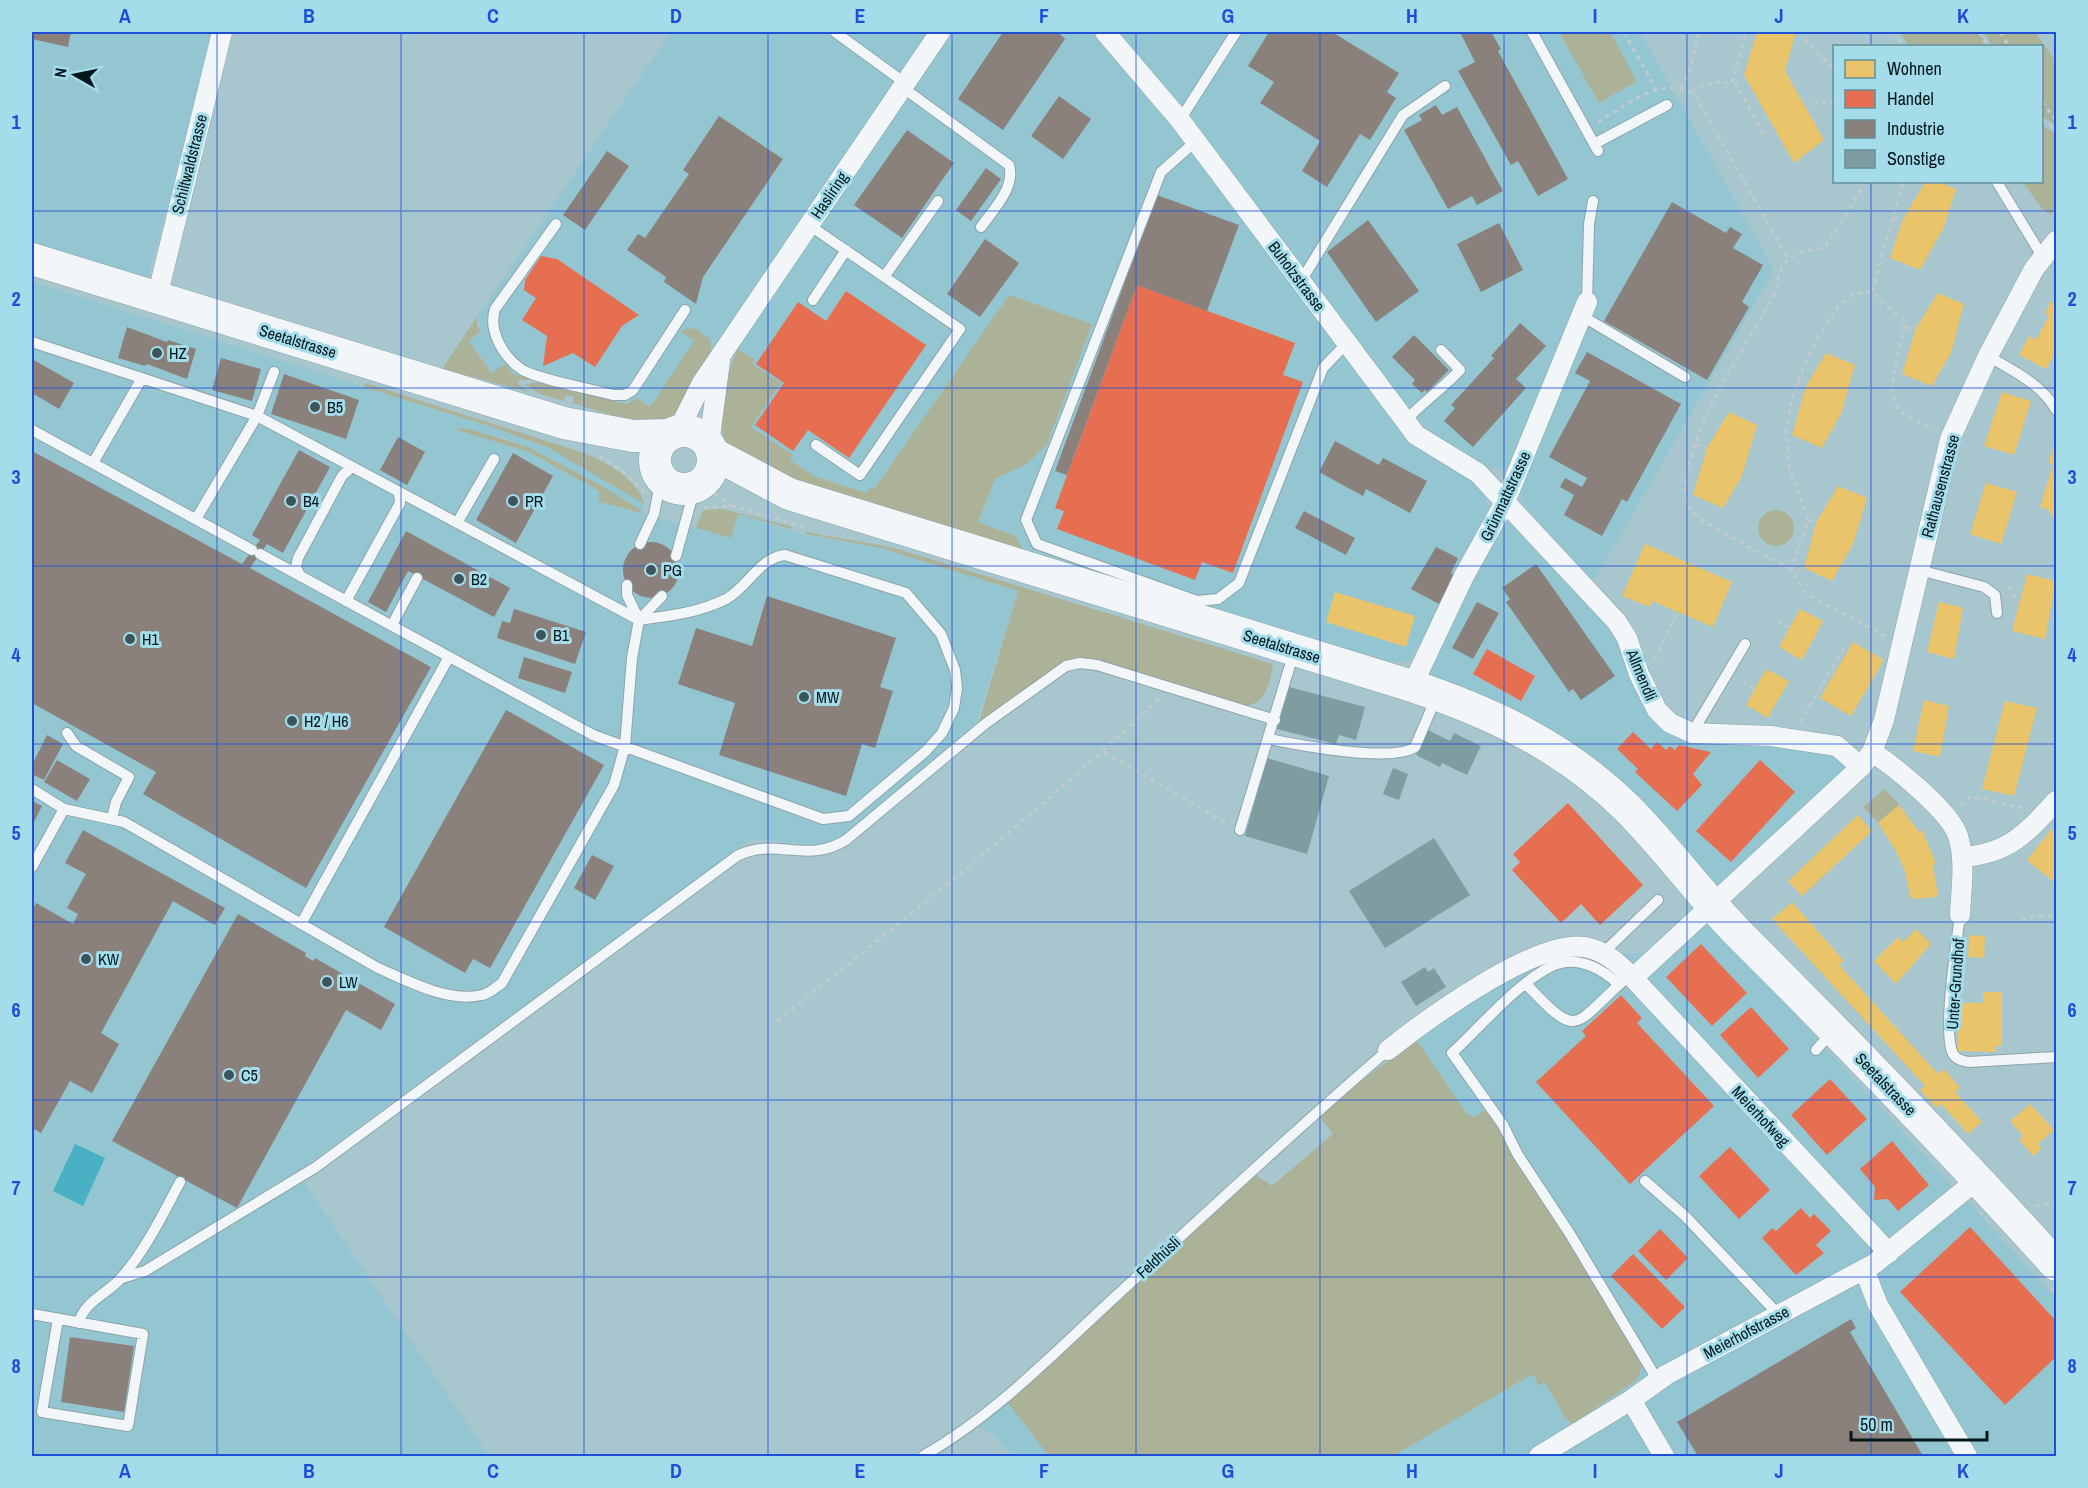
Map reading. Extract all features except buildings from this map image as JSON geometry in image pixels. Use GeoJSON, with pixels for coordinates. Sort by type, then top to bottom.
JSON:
{"type":"FeatureCollection","features":[{"type":"Feature","properties":{"kind":"main road","name":"Seetalstrasse"},"geometry":{"type":"LineString","coordinates":[[32,259],[564,423],[633,436],[673,433]]}},
{"type":"Feature","properties":{"kind":"main road","name":"Seetalstrasse"},"geometry":{"type":"LineString","coordinates":[[564,423],[660,477]]}},
{"type":"Feature","properties":{"kind":"main road"},"geometry":{"type":"LineString","coordinates":[[696,432],[710,448],[710,473],[694,493],[677,488],[660,477],[655,453],[673,433],[696,432]]}},
{"type":"Feature","properties":{"kind":"main road","name":"Seetalstrasse"},"geometry":{"type":"LineString","coordinates":[[710,448],[789,494],[1425,690],[1519,728],[1613,795],[1642,824],[1825,1040],[1978,1179],[2053,1275]]}},
{"type":"Feature","properties":{"kind":"main road","name":"Seetalstrasse"},"geometry":{"type":"LineString","coordinates":[[694,493],[789,494]]}},
{"type":"Feature","properties":{"kind":"street","name":"Schiltwaldstrasse"},"geometry":{"type":"LineString","coordinates":[[157,297],[222,32]]}},
{"type":"Feature","properties":{"kind":"street","name":"Hasliring"},"geometry":{"type":"LineString","coordinates":[[673,433],[702,383],[940,32]]}},
{"type":"Feature","properties":{"kind":"street","name":"Buholzstrasse"},"geometry":{"type":"LineString","coordinates":[[1105,32],[1180,120],[1416,435],[1478,473],[1505,502]]}},
{"type":"Feature","properties":{"kind":"street","name":"Rathausenstrasse"},"geometry":{"type":"LineString","coordinates":[[1711,907],[1866,759],[1884,720],[1950,439],[1988,356],[2042,256],[2056,241]]}},
{"type":"Feature","properties":{"kind":"street","name":"Grünmattstrasse"},"geometry":{"type":"LineString","coordinates":[[1425,690],[1464,576],[1505,502],[1584,309]]}},
{"type":"Feature","properties":{"kind":"street","name":"Hasliring"},"geometry":{"type":"LineString","coordinates":[[710,448],[720,358]]}},
{"type":"Feature","properties":{"kind":"street","name":"Allmendli"},"geometry":{"type":"LineString","coordinates":[[1505,502],[1617,622],[1627,638],[1639,674],[1657,710],[1670,723],[1692,734],[1771,736],[1837,746],[1866,759]]}},
{"type":"Feature","properties":{"kind":"street"},"geometry":{"type":"LineString","coordinates":[[1866,759],[1890,764],[1948,818],[1959,837],[1962,857],[1960,915]]}},
{"type":"Feature","properties":{"kind":"street"},"geometry":{"type":"LineString","coordinates":[[1962,857],[1981,856],[2014,843],[2056,801]]}},
{"type":"Feature","properties":{"kind":"street"},"geometry":{"type":"LineString","coordinates":[[1388,1050],[1423,1022],[1476,989],[1552,949],[1585,947],[1603,952],[1627,980],[1711,907]]}},
{"type":"Feature","properties":{"kind":"street","name":"Meierhofweg"},"geometry":{"type":"LineString","coordinates":[[1627,980],[1889,1253]]}},
{"type":"Feature","properties":{"kind":"street","name":"Meierhofstrasse"},"geometry":{"type":"LineString","coordinates":[[1539,1456],[1631,1400],[1658,1380],[1864,1269],[1889,1253],[1978,1179]]}},
{"type":"Feature","properties":{"kind":"street"},"geometry":{"type":"LineString","coordinates":[[1864,1269],[1878,1305],[1967,1456]]}},
{"type":"Feature","properties":{"kind":"street"},"geometry":{"type":"LineString","coordinates":[[1631,1400],[1664,1456]]}},
{"type":"Feature","properties":{"kind":"lane"},"geometry":{"type":"LineString","coordinates":[[834,32],[1009,165],[1011,173],[1008,188],[981,227]]}},
{"type":"Feature","properties":{"kind":"lane"},"geometry":{"type":"LineString","coordinates":[[1180,120],[1236,32]]}},
{"type":"Feature","properties":{"kind":"lane"},"geometry":{"type":"LineString","coordinates":[[1532,32],[1596,147],[1667,105]]}},
{"type":"Feature","properties":{"kind":"lane"},"geometry":{"type":"LineString","coordinates":[[1301,281],[1403,114],[1445,86]]}},
{"type":"Feature","properties":{"kind":"lane"},"geometry":{"type":"LineString","coordinates":[[1196,141],[1161,172],[1026,520],[1038,544],[1197,601],[1218,599],[1239,584],[1323,368],[1347,343]]}},
{"type":"Feature","properties":{"kind":"lane"},"geometry":{"type":"LineString","coordinates":[[1998,183],[2042,256]]}},
{"type":"Feature","properties":{"kind":"lane"},"geometry":{"type":"LineString","coordinates":[[884,277],[938,201]]}},
{"type":"Feature","properties":{"kind":"lane"},"geometry":{"type":"LineString","coordinates":[[1593,201],[1589,224],[1584,309],[1685,377]]}},
{"type":"Feature","properties":{"kind":"lane"},"geometry":{"type":"LineString","coordinates":[[556,224],[495,309],[491,321],[493,332],[521,369],[613,395],[625,394],[633,390],[685,310]]}},
{"type":"Feature","properties":{"kind":"lane"},"geometry":{"type":"LineString","coordinates":[[809,225],[960,329],[860,475],[816,445]]}},
{"type":"Feature","properties":{"kind":"lane"},"geometry":{"type":"LineString","coordinates":[[813,300],[846,250]]}},
{"type":"Feature","properties":{"kind":"lane"},"geometry":{"type":"LineString","coordinates":[[32,342],[257,416],[639,620],[696,612],[728,599],[774,557],[785,555],[906,593],[941,634],[955,670],[957,688],[954,708],[942,732],[926,752],[849,816],[823,819],[592,735],[32,430]]}},
{"type":"Feature","properties":{"kind":"lane"},"geometry":{"type":"LineString","coordinates":[[1405,421],[1427,397],[1441,390],[1460,370],[1441,350]]}},
{"type":"Feature","properties":{"kind":"lane"},"geometry":{"type":"LineString","coordinates":[[1988,356],[2035,384],[2051,399],[2056,411]]}},
{"type":"Feature","properties":{"kind":"lane"},"geometry":{"type":"LineString","coordinates":[[196,519],[257,416],[274,372]]}},
{"type":"Feature","properties":{"kind":"lane"},"geometry":{"type":"LineString","coordinates":[[93,464],[142,378]]}},
{"type":"Feature","properties":{"kind":"lane"},"geometry":{"type":"LineString","coordinates":[[457,523],[494,459]]}},
{"type":"Feature","properties":{"kind":"lane"},"geometry":{"type":"LineString","coordinates":[[300,576],[296,567],[298,558],[342,476],[352,467]]}},
{"type":"Feature","properties":{"kind":"lane"},"geometry":{"type":"LineString","coordinates":[[640,544],[654,514],[660,477]]}},
{"type":"Feature","properties":{"kind":"lane"},"geometry":{"type":"LineString","coordinates":[[346,601],[400,503],[399,492]]}},
{"type":"Feature","properties":{"kind":"lane"},"geometry":{"type":"LineString","coordinates":[[676,556],[694,493]]}},
{"type":"Feature","properties":{"kind":"lane"},"geometry":{"type":"LineString","coordinates":[[1919,570],[1984,587],[1995,595],[1997,613]]}},
{"type":"Feature","properties":{"kind":"lane"},"geometry":{"type":"LineString","coordinates":[[392,626],[417,578]]}},
{"type":"Feature","properties":{"kind":"lane"},"geometry":{"type":"LineString","coordinates":[[627,585],[627,595],[639,620]]}},
{"type":"Feature","properties":{"kind":"lane"},"geometry":{"type":"LineString","coordinates":[[32,789],[64,809],[124,822],[378,968],[422,987],[460,996],[483,995],[502,983],[614,785],[625,746],[632,657],[639,620],[662,596]]}},
{"type":"Feature","properties":{"kind":"lane"},"geometry":{"type":"LineString","coordinates":[[1692,734],[1745,644]]}},
{"type":"Feature","properties":{"kind":"lane"},"geometry":{"type":"LineString","coordinates":[[1240,830],[1295,650]]}},
{"type":"Feature","properties":{"kind":"lane"},"geometry":{"type":"LineString","coordinates":[[301,924],[449,657]]}},
{"type":"Feature","properties":{"kind":"lane"},"geometry":{"type":"LineString","coordinates":[[122,1278],[145,1272],[316,1167],[737,856],[749,850],[764,848],[823,852],[846,840],[985,724],[1066,666],[1080,663],[1097,665],[1275,720]]}},
{"type":"Feature","properties":{"kind":"lane"},"geometry":{"type":"LineString","coordinates":[[1269,739],[1302,746],[1388,754],[1408,752],[1415,747],[1425,690]]}},
{"type":"Feature","properties":{"kind":"lane"},"geometry":{"type":"LineString","coordinates":[[68,733],[76,746],[129,777],[116,802],[112,818]]}},
{"type":"Feature","properties":{"kind":"lane"},"geometry":{"type":"LineString","coordinates":[[32,867],[64,809]]}},
{"type":"Feature","properties":{"kind":"lane"},"geometry":{"type":"LineString","coordinates":[[1603,952],[1658,900]]}},
{"type":"Feature","properties":{"kind":"lane","name":"Unter-Grundhof"},"geometry":{"type":"LineString","coordinates":[[1960,915],[1950,1016],[1953,1053],[1958,1059],[1969,1062],[2056,1057]]}},
{"type":"Feature","properties":{"kind":"lane"},"geometry":{"type":"LineString","coordinates":[[1627,980],[1576,962],[1559,963],[1526,984],[1452,1053],[1503,1125],[1518,1155],[1570,1234],[1658,1380]]}},
{"type":"Feature","properties":{"kind":"lane"},"geometry":{"type":"LineString","coordinates":[[1526,984],[1553,1012],[1564,1020],[1574,1022],[1584,1019],[1627,980]]}},
{"type":"Feature","properties":{"kind":"lane","name":"Feldhüsli"},"geometry":{"type":"LineString","coordinates":[[923,1456],[948,1442],[1009,1394],[1305,1122],[1388,1050]]}},
{"type":"Feature","properties":{"kind":"lane"},"geometry":{"type":"LineString","coordinates":[[1645,1181],[1686,1217],[1779,1314]]}},
{"type":"Feature","properties":{"kind":"lane"},"geometry":{"type":"LineString","coordinates":[[79,1323],[81,1312],[122,1278],[158,1223],[180,1182]]}},
{"type":"Feature","properties":{"kind":"lane"},"geometry":{"type":"LineString","coordinates":[[32,1314],[58,1318],[143,1334],[128,1426],[42,1412],[58,1318]]}},
{"type":"Feature","properties":{"kind":"path"},"geometry":{"type":"LineString","coordinates":[[1624,32],[1656,89]]}},
{"type":"Feature","properties":{"kind":"path"},"geometry":{"type":"LineString","coordinates":[[1681,88],[1689,73],[1700,32]]}},
{"type":"Feature","properties":{"kind":"path"},"geometry":{"type":"LineString","coordinates":[[1732,83],[1746,32]]}},
{"type":"Feature","properties":{"kind":"path"},"geometry":{"type":"LineString","coordinates":[[1893,32],[1903,45]]}},
{"type":"Feature","properties":{"kind":"path"},"geometry":{"type":"LineString","coordinates":[[1979,32],[1987,45]]}},
{"type":"Feature","properties":{"kind":"path"},"geometry":{"type":"LineString","coordinates":[[2000,32],[2008,45]]}},
{"type":"Feature","properties":{"kind":"path"},"geometry":{"type":"LineString","coordinates":[[1804,39],[1833,69]]}},
{"type":"Feature","properties":{"kind":"path"},"geometry":{"type":"LineString","coordinates":[[1691,92],[1704,84],[1716,81],[1736,84],[1764,134]]}},
{"type":"Feature","properties":{"kind":"path"},"geometry":{"type":"LineString","coordinates":[[1586,129],[1656,89],[1665,86],[1691,92],[1707,112],[1788,259]]}},
{"type":"Feature","properties":{"kind":"path"},"geometry":{"type":"LineString","coordinates":[[1813,104],[1833,102]]}},
{"type":"Feature","properties":{"kind":"path"},"geometry":{"type":"LineString","coordinates":[[2043,103],[2056,120]]}},
{"type":"Feature","properties":{"kind":"path"},"geometry":{"type":"LineString","coordinates":[[2043,121],[2056,129]]}},
{"type":"Feature","properties":{"kind":"path"},"geometry":{"type":"LineString","coordinates":[[1863,183],[1826,246],[1788,259],[1780,271],[1775,294],[1709,408],[1695,445],[1686,485],[1690,510],[1702,522],[1791,569],[1806,594],[1902,646]]}},
{"type":"Feature","properties":{"kind":"path"},"geometry":{"type":"LineString","coordinates":[[1872,292],[1903,183]]}},
{"type":"Feature","properties":{"kind":"path"},"geometry":{"type":"LineString","coordinates":[[1893,218],[1902,221]]}},
{"type":"Feature","properties":{"kind":"path"},"geometry":{"type":"LineString","coordinates":[[1791,569],[1808,520],[1789,466],[1786,433],[1796,383],[1812,348],[1838,306],[1853,294],[1872,292],[1903,320],[1905,327],[1893,372],[1895,399],[1899,410],[1950,439]]}},
{"type":"Feature","properties":{"kind":"path"},"geometry":{"type":"LineString","coordinates":[[1905,327],[1916,328]]}},
{"type":"Feature","properties":{"kind":"path"},"geometry":{"type":"LineString","coordinates":[[1796,383],[1806,387]]}},
{"type":"Feature","properties":{"kind":"path"},"geometry":{"type":"LineString","coordinates":[[1695,445],[1707,448]]}},
{"type":"Feature","properties":{"kind":"path"},"geometry":{"type":"LineString","coordinates":[[694,493],[812,529]]}},
{"type":"Feature","properties":{"kind":"path"},"geometry":{"type":"LineString","coordinates":[[694,493],[699,511],[708,506],[732,506]]}},
{"type":"Feature","properties":{"kind":"path"},"geometry":{"type":"LineString","coordinates":[[1808,520],[1816,523]]}},
{"type":"Feature","properties":{"kind":"path"},"geometry":{"type":"LineString","coordinates":[[1639,674],[1653,663],[1677,612]]}},
{"type":"Feature","properties":{"kind":"path"},"geometry":{"type":"LineString","coordinates":[[1778,621],[1790,628]]}},
{"type":"Feature","properties":{"kind":"path"},"geometry":{"type":"LineString","coordinates":[[1797,740],[1798,726],[1836,666],[1843,650],[1847,652]]}},
{"type":"Feature","properties":{"kind":"path"},"geometry":{"type":"LineString","coordinates":[[1743,682],[1755,689]]}},
{"type":"Feature","properties":{"kind":"path"},"geometry":{"type":"LineString","coordinates":[[1824,682],[1828,684]]}},
{"type":"Feature","properties":{"kind":"path"},"geometry":{"type":"LineString","coordinates":[[777,1021],[1005,837],[1103,751],[1169,689]]}},
{"type":"Feature","properties":{"kind":"path"},"geometry":{"type":"LineString","coordinates":[[1103,751],[1240,830]]}},
{"type":"Feature","properties":{"kind":"path"},"geometry":{"type":"LineString","coordinates":[[1948,818],[1971,796],[2021,810],[2028,803]]}},
{"type":"Feature","properties":{"kind":"path"},"geometry":{"type":"LineString","coordinates":[[2022,920],[2027,916],[2056,916]]}},
{"type":"Feature","properties":{"kind":"path"},"geometry":{"type":"LineString","coordinates":[[2053,1275],[2056,1294]]}},
{"type":"Feature","properties":{"kind":"shaded area"},"geometry":{"type":"Polygon","coordinates":[[[32,32],[217,32],[194,106],[146,285],[32,250],[32,32]]]}},
{"type":"Feature","properties":{"kind":"shaded area"},"geometry":{"type":"Polygon","coordinates":[[[671,32],[1640,32],[1774,270],[1592,584],[1523,503],[1511,471],[1490,468],[1481,489],[1491,509],[1430,629],[1409,661],[1382,662],[1021,553],[1016,536],[978,522],[995,479],[1027,464],[1092,325],[1009,295],[877,485],[868,493],[816,477],[790,460],[793,455],[751,427],[752,364],[754,361],[738,349],[712,351],[704,334],[692,327],[682,332],[695,341],[650,407],[633,402],[621,403],[513,374],[505,364],[493,373],[469,341],[481,331],[477,317],[671,32]]]}},
{"type":"Feature","properties":{"kind":"shaded area"},"geometry":{"type":"Polygon","coordinates":[[[32,282],[489,426],[547,447],[644,504],[642,511],[602,486],[528,447],[499,437],[456,430],[529,452],[599,491],[600,502],[730,538],[738,514],[804,535],[881,548],[1018,591],[977,722],[843,837],[818,845],[752,839],[297,1172],[489,1456],[32,1456],[32,282]]]}},
{"type":"Feature","properties":{"kind":"shaded area"},"geometry":{"type":"Polygon","coordinates":[[[1505,502],[1617,622],[1670,723],[1837,746],[1861,767],[1711,907],[1642,824],[1417,673],[1505,502]]]}},
{"type":"Feature","properties":{"kind":"shaded area"},"geometry":{"type":"Polygon","coordinates":[[[1695,906],[2056,1298],[2056,1456],[1393,1456],[1533,1374],[1545,1382],[1565,1418],[1572,1424],[1636,1380],[1600,1293],[1487,1111],[1473,1117],[1466,1113],[1416,1039],[1542,946],[1569,938],[1589,940],[1623,954],[1644,953],[1695,906]]]}},
{"type":"Feature","properties":{"kind":"shaded area"},"geometry":{"type":"Polygon","coordinates":[[[1007,1402],[1049,1456],[1012,1456],[993,1433],[978,1427],[1007,1402]]]}},
{"type":"Feature","properties":{"kind":"green space"},"geometry":{"type":"Polygon","coordinates":[[[1559,32],[1610,32],[1637,81],[1599,103],[1559,32]]]}},
{"type":"Feature","properties":{"kind":"green space"},"geometry":{"type":"Polygon","coordinates":[[[1899,32],[1978,32],[1986,45],[1908,45],[1899,32]]]}},
{"type":"Feature","properties":{"kind":"green space"},"geometry":{"type":"Polygon","coordinates":[[[1983,32],[2035,32],[2056,62],[2056,126],[2043,117],[2043,45],[1991,45],[1983,32]]]}},
{"type":"Feature","properties":{"kind":"green space"},"geometry":{"type":"Polygon","coordinates":[[[2043,126],[2056,134],[2056,209],[2051,215],[2042,209],[2024,183],[2043,183],[2043,126]]]}},
{"type":"Feature","properties":{"kind":"green space"},"geometry":{"type":"Polygon","coordinates":[[[1009,295],[1092,324],[1047,444],[1027,464],[995,479],[978,522],[1016,536],[1022,549],[1021,553],[815,486],[741,454],[726,442],[723,433],[722,409],[726,382],[738,349],[755,360],[752,364],[781,383],[751,427],[793,455],[790,460],[816,477],[867,493],[869,488],[874,489],[877,485],[1009,295]]]}},
{"type":"Feature","properties":{"kind":"green space"},"geometry":{"type":"Polygon","coordinates":[[[477,317],[477,326],[481,331],[469,341],[492,373],[505,364],[513,374],[535,380],[519,380],[518,384],[530,392],[442,369],[477,317]]]}},
{"type":"Feature","properties":{"kind":"green space"},"geometry":{"type":"Polygon","coordinates":[[[688,328],[696,329],[710,339],[712,351],[686,398],[676,412],[667,419],[641,421],[626,419],[573,403],[574,397],[566,395],[564,401],[540,394],[525,384],[542,382],[627,404],[637,398],[650,407],[694,341],[681,332],[688,328]]]}},
{"type":"Feature","properties":{"kind":"green space"},"geometry":{"type":"Polygon","coordinates":[[[365,383],[587,454],[629,480],[641,495],[644,504],[547,447],[489,426],[364,387],[365,383]]]}},
{"type":"Feature","properties":{"kind":"green space"},"geometry":{"type":"Polygon","coordinates":[[[465,428],[528,447],[602,486],[642,513],[599,502],[599,491],[529,452],[454,429],[465,428]]]}},
{"type":"Feature","properties":{"kind":"green space"},"geometry":{"type":"Polygon","coordinates":[[[723,509],[793,527],[792,529],[738,514],[731,538],[696,528],[703,510],[723,509]]]}},
{"type":"Feature","properties":{"kind":"green space"},"geometry":{"type":"Polygon","coordinates":[[[1776,510],[1789,515],[1794,528],[1789,541],[1776,546],[1763,541],[1758,528],[1763,515],[1776,510]]]}},
{"type":"Feature","properties":{"kind":"green space"},"geometry":{"type":"Polygon","coordinates":[[[805,531],[901,550],[1273,664],[1266,692],[1257,701],[1243,706],[1078,659],[978,725],[1018,591],[881,548],[805,534],[805,531]]]}},
{"type":"Feature","properties":{"kind":"green space"},"geometry":{"type":"Polygon","coordinates":[[[1885,789],[1899,805],[1878,823],[1863,807],[1885,789]]]}},
{"type":"Feature","properties":{"kind":"green space"},"geometry":{"type":"Polygon","coordinates":[[[1416,1039],[1466,1113],[1473,1117],[1486,1110],[1600,1293],[1642,1366],[1637,1380],[1572,1424],[1565,1418],[1545,1382],[1539,1386],[1533,1374],[1393,1456],[1049,1456],[1007,1402],[1256,1175],[1272,1186],[1333,1134],[1318,1115],[1416,1039]]]}},
{"type":"Feature","properties":{"kind":"water"},"geometry":{"type":"Polygon","coordinates":[[[75,1144],[105,1158],[83,1206],[53,1191],[75,1144]]]}},
{"type":"Feature","properties":{"kind":"place","name":"HZ"},"geometry":{"type":"Point","coordinates":[157,353]}},
{"type":"Feature","properties":{"kind":"place","name":"B5"},"geometry":{"type":"Point","coordinates":[315,407]}},
{"type":"Feature","properties":{"kind":"place","name":"B4"},"geometry":{"type":"Point","coordinates":[291,501]}},
{"type":"Feature","properties":{"kind":"place","name":"PR"},"geometry":{"type":"Point","coordinates":[513,501]}},
{"type":"Feature","properties":{"kind":"place","name":"PG"},"geometry":{"type":"Point","coordinates":[651,570]}},
{"type":"Feature","properties":{"kind":"place","name":"B2"},"geometry":{"type":"Point","coordinates":[459,579]}},
{"type":"Feature","properties":{"kind":"place","name":"B1"},"geometry":{"type":"Point","coordinates":[541,635]}},
{"type":"Feature","properties":{"kind":"place","name":"H1"},"geometry":{"type":"Point","coordinates":[130,639]}},
{"type":"Feature","properties":{"kind":"place","name":"MW"},"geometry":{"type":"Point","coordinates":[804,697]}},
{"type":"Feature","properties":{"kind":"place","name":"H2 / H6"},"geometry":{"type":"Point","coordinates":[292,721]}},
{"type":"Feature","properties":{"kind":"place","name":"KW"},"geometry":{"type":"Point","coordinates":[86,959]}},
{"type":"Feature","properties":{"kind":"place","name":"LW"},"geometry":{"type":"Point","coordinates":[327,982]}},
{"type":"Feature","properties":{"kind":"place","name":"C5"},"geometry":{"type":"Point","coordinates":[229,1075]}}]}
